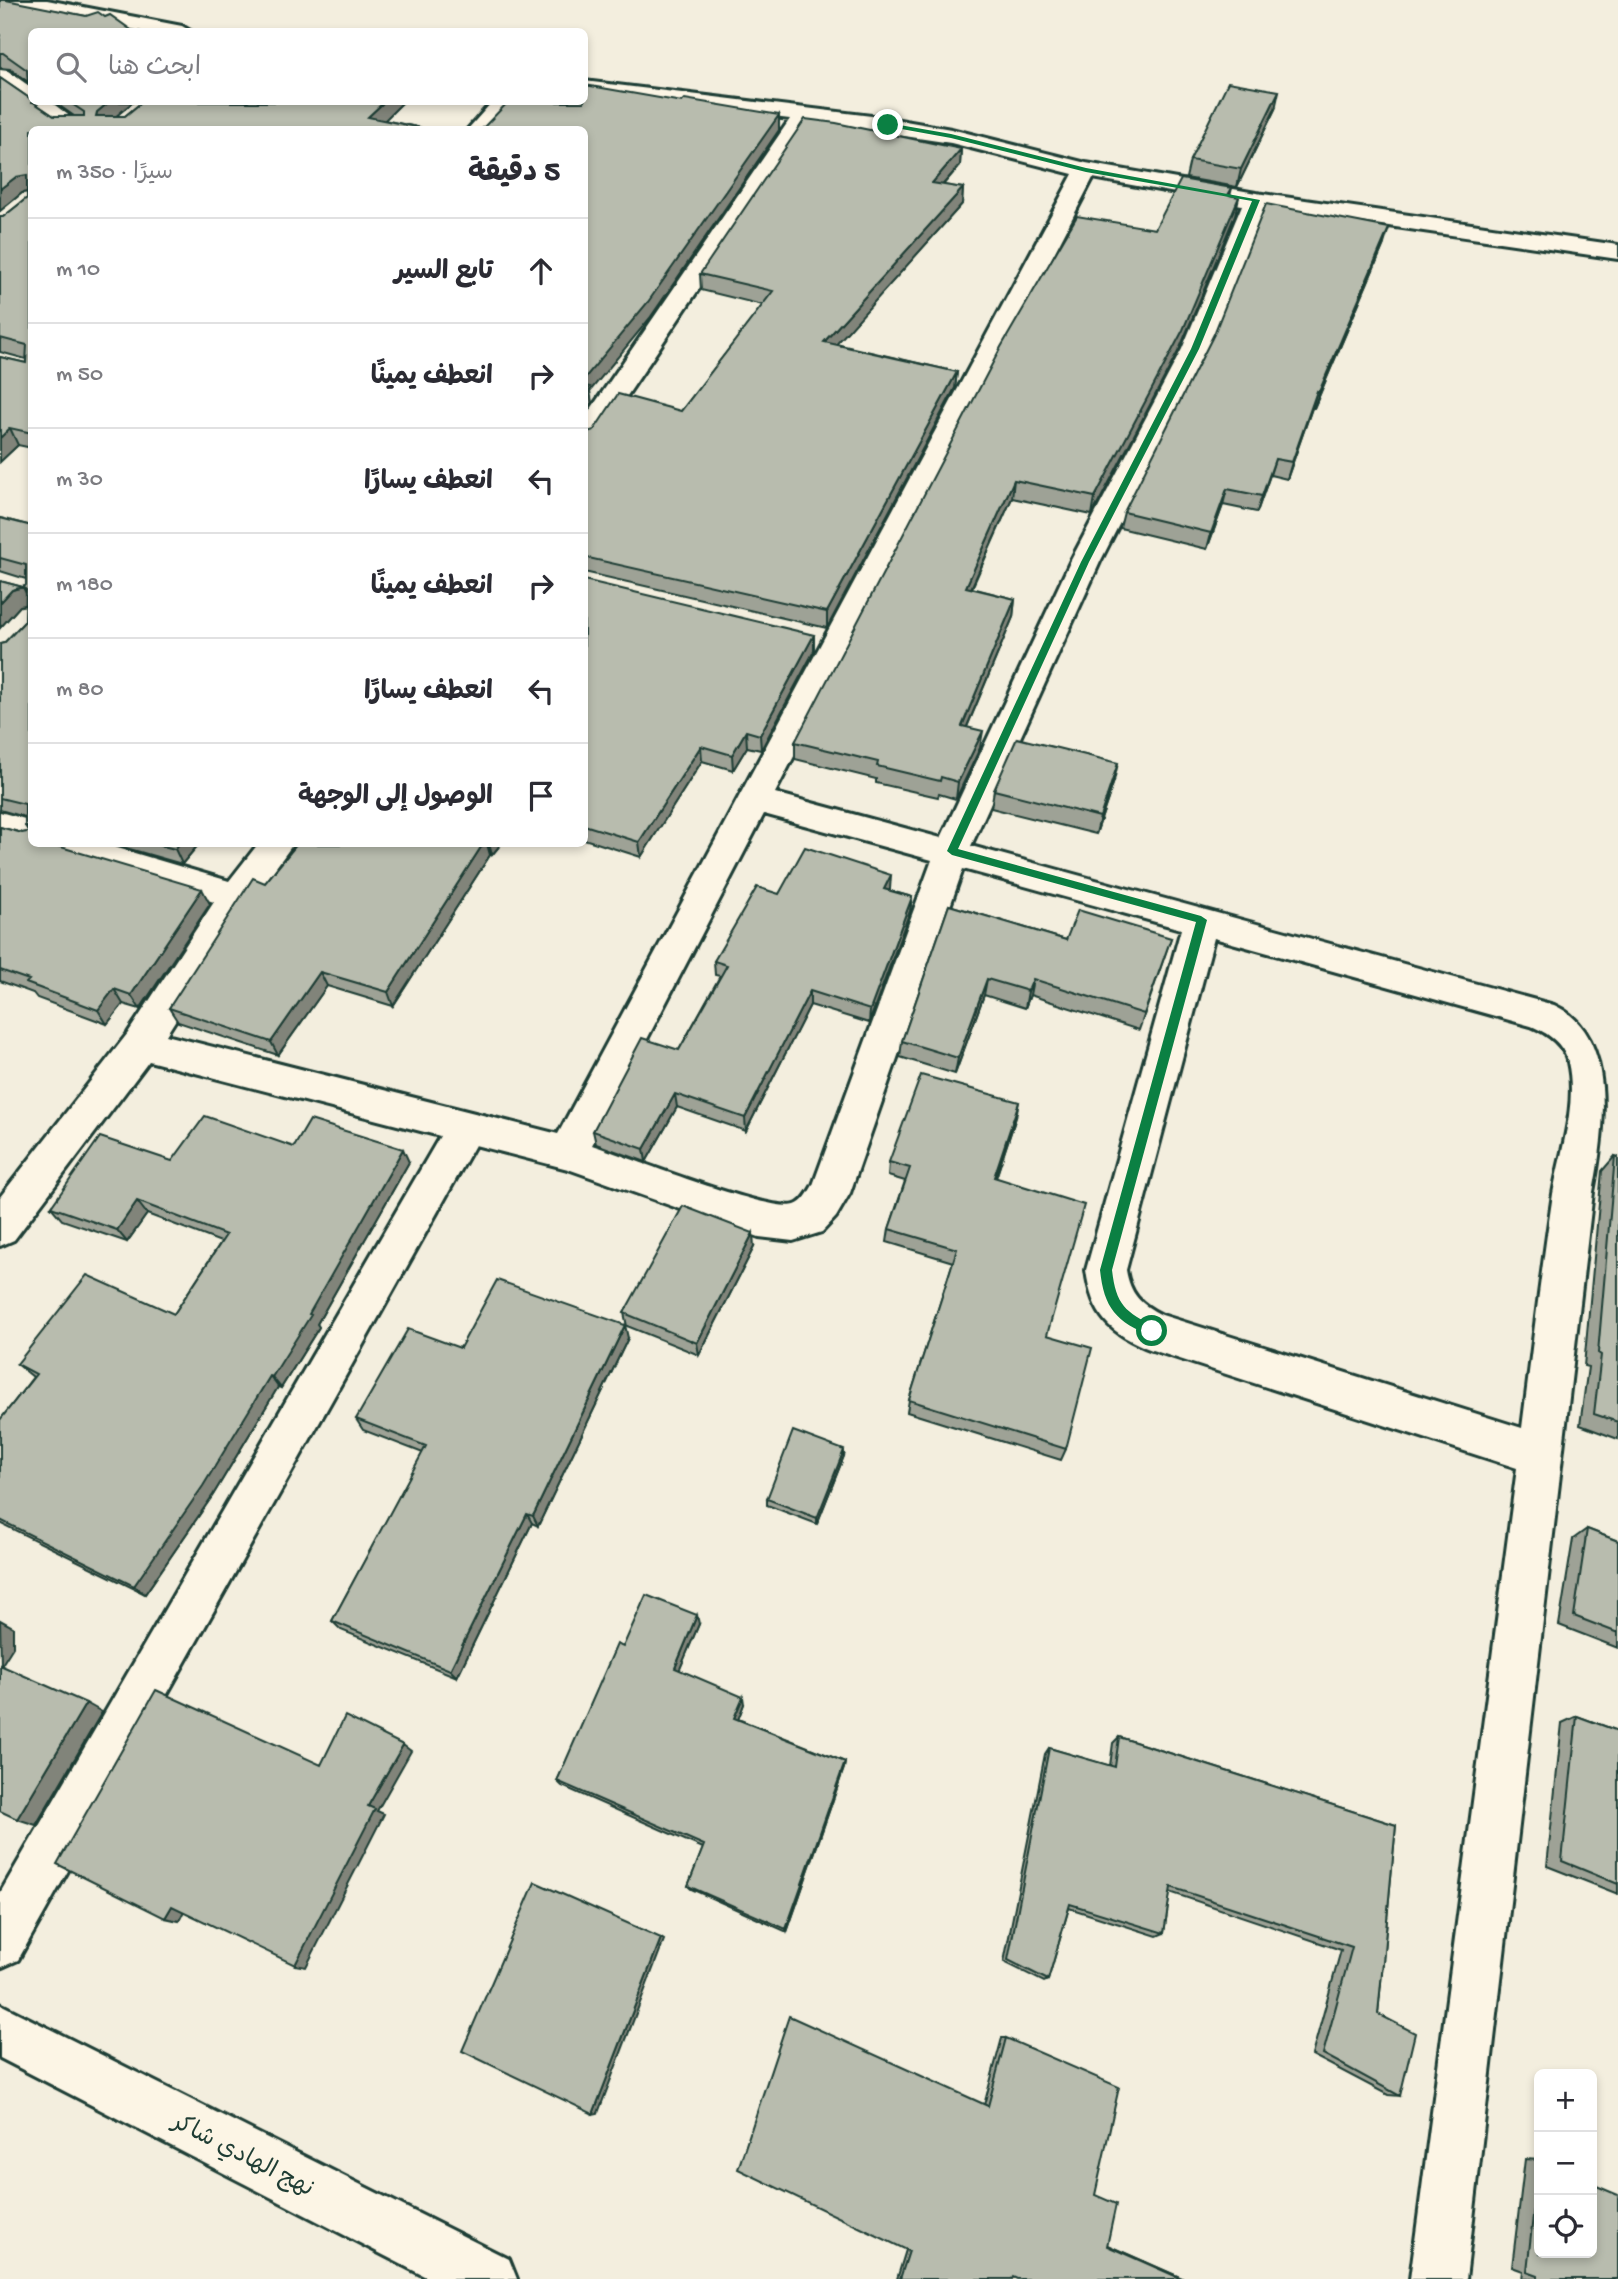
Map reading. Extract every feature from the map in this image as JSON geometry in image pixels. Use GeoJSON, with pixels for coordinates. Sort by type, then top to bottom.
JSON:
{"type":"FeatureCollection","features":[{"type":"Feature","properties":{"kind":"street"},"geometry":{"type":"LineString","coordinates":[[18,6],[157,28]]}},
{"type":"Feature","properties":{"kind":"street"},"geometry":{"type":"LineString","coordinates":[[0,76],[28,95]]}},
{"type":"Feature","properties":{"kind":"street"},"geometry":{"type":"LineString","coordinates":[[588,87],[951,136],[1086,170],[1256,200],[1618,252]]}},
{"type":"Feature","properties":{"kind":"street"},"geometry":{"type":"LineString","coordinates":[[41,105],[71,126]]}},
{"type":"Feature","properties":{"kind":"street"},"geometry":{"type":"LineString","coordinates":[[482,126],[500,105]]}},
{"type":"Feature","properties":{"kind":"street"},"geometry":{"type":"LineString","coordinates":[[588,430],[805,114]]}},
{"type":"Feature","properties":{"kind":"street"},"geometry":{"type":"LineString","coordinates":[[568,1153],[754,799],[823,640],[1086,170]]}},
{"type":"Feature","properties":{"kind":"street"},"geometry":{"type":"LineString","coordinates":[[141,1044],[568,1153],[759,1220],[792,1223],[809,1221],[818,1213],[830,1194],[952,851],[1085,562],[1195,349],[1256,200]]}},
{"type":"Feature","properties":{"kind":"street"},"geometry":{"type":"LineString","coordinates":[[754,799],[1509,1005],[1551,1020],[1571,1031],[1585,1056],[1591,1092],[1573,1192],[1438,2279]]}},
{"type":"Feature","properties":{"kind":"street"},"geometry":{"type":"LineString","coordinates":[[0,824],[28,833]]}},
{"type":"Feature","properties":{"kind":"street"},"geometry":{"type":"LineString","coordinates":[[73,847],[236,896]]}},
{"type":"Feature","properties":{"kind":"street"},"geometry":{"type":"LineString","coordinates":[[0,1228],[141,1044],[236,896],[274,847]]}},
{"type":"Feature","properties":{"kind":"street"},"geometry":{"type":"LineString","coordinates":[[1201,920],[1106,1270],[1109,1296],[1129,1320],[1152,1331],[1541,1455]]}},
{"type":"Feature","properties":{"kind":"street"},"geometry":{"type":"LineString","coordinates":[[0,1941],[465,1128]]}},
{"type":"Feature","properties":{"kind":"street","name":"نهج الهادي شاكر"},"geometry":{"type":"LineString","coordinates":[[0,2030],[489,2279]]}},
{"type":"Feature","properties":{"kind":"building"},"geometry":{"type":"Polygon","coordinates":[[[0,0],[86,16],[98,12],[105,17],[110,15],[128,28],[28,28],[28,84],[27,70],[0,53],[0,0]]]}},
{"type":"Feature","properties":{"kind":"building"},"geometry":{"type":"Polygon","coordinates":[[[0,78],[28,97],[28,105],[38,105],[54,116],[84,116],[84,112],[74,105],[105,105],[96,116],[125,116],[138,105],[381,105],[368,117],[412,126],[28,126],[28,432],[10,428],[0,438],[0,357],[26,363],[27,345],[0,338],[0,217],[27,198],[27,175],[16,177],[0,189],[0,78]]]}},
{"type":"Feature","properties":{"kind":"building"},"geometry":{"type":"Polygon","coordinates":[[[1228,82],[1279,91],[1241,169],[1190,160],[1228,82]]]}},
{"type":"Feature","properties":{"kind":"building"},"geometry":{"type":"Polygon","coordinates":[[[588,86],[779,115],[648,302],[588,374],[588,126],[485,126],[505,105],[588,105],[588,86]]]}},
{"type":"Feature","properties":{"kind":"building"},"geometry":{"type":"Polygon","coordinates":[[[805,119],[961,149],[932,183],[963,188],[824,342],[957,372],[827,612],[588,558],[588,432],[594,430],[618,394],[681,411],[773,291],[700,274],[805,119]]]}},
{"type":"Feature","properties":{"kind":"building"},"geometry":{"type":"Polygon","coordinates":[[[1181,179],[1232,188],[1228,195],[1239,197],[1183,330],[1095,497],[1014,480],[966,587],[1015,599],[962,726],[983,731],[958,782],[941,777],[940,781],[877,766],[878,762],[795,742],[1001,347],[1077,216],[1155,229],[1181,179]]]}},
{"type":"Feature","properties":{"kind":"building"},"geometry":{"type":"Polygon","coordinates":[[[1266,204],[1389,228],[1319,392],[1317,391],[1292,462],[1275,459],[1262,496],[1227,489],[1211,533],[1124,512],[1214,334],[1266,204]]]}},
{"type":"Feature","properties":{"kind":"building"},"geometry":{"type":"Polygon","coordinates":[[[0,518],[28,525],[28,826],[25,826],[25,804],[0,798],[0,644],[25,621],[26,590],[23,587],[26,585],[26,565],[0,558],[0,518]]]}},
{"type":"Feature","properties":{"kind":"building"},"geometry":{"type":"Polygon","coordinates":[[[0,581],[23,587],[12,590],[0,603],[0,581]]]}},
{"type":"Feature","properties":{"kind":"building"},"geometry":{"type":"Polygon","coordinates":[[[588,581],[814,635],[760,735],[746,731],[732,755],[701,746],[639,842],[588,826],[588,581]]]}},
{"type":"Feature","properties":{"kind":"building"},"geometry":{"type":"Polygon","coordinates":[[[1017,738],[1118,763],[1100,817],[994,790],[1017,738]]]}},
{"type":"Feature","properties":{"kind":"building"},"geometry":{"type":"Polygon","coordinates":[[[0,827],[22,833],[28,832],[28,847],[61,847],[202,889],[131,995],[114,989],[98,1010],[26,983],[29,980],[0,970],[0,827]]]}},
{"type":"Feature","properties":{"kind":"building"},"geometry":{"type":"Polygon","coordinates":[[[295,847],[481,847],[388,992],[320,972],[271,1042],[169,1008],[253,878],[265,883],[295,847]]]}},
{"type":"Feature","properties":{"kind":"building"},"geometry":{"type":"Polygon","coordinates":[[[805,847],[891,875],[884,889],[912,897],[870,1010],[810,991],[745,1118],[675,1094],[644,1149],[593,1131],[642,1038],[679,1050],[727,965],[714,961],[757,887],[779,894],[805,847]]]}},
{"type":"Feature","properties":{"kind":"building"},"geometry":{"type":"Polygon","coordinates":[[[949,905],[1066,940],[1078,910],[1171,938],[1144,1014],[1033,979],[1028,991],[987,979],[958,1058],[902,1041],[949,905]]]}},
{"type":"Feature","properties":{"kind":"building"},"geometry":{"type":"Polygon","coordinates":[[[921,1075],[1019,1102],[994,1177],[1084,1205],[1047,1335],[1092,1348],[1066,1449],[909,1400],[957,1249],[889,1229],[910,1168],[889,1162],[921,1075]]]}},
{"type":"Feature","properties":{"kind":"building"},"geometry":{"type":"Polygon","coordinates":[[[205,1116],[294,1147],[310,1120],[403,1149],[309,1314],[311,1315],[203,1486],[134,1586],[0,1520],[0,1420],[36,1374],[17,1364],[87,1275],[174,1314],[226,1235],[137,1201],[117,1230],[51,1207],[100,1137],[172,1161],[205,1116]]]}},
{"type":"Feature","properties":{"kind":"building"},"geometry":{"type":"Polygon","coordinates":[[[1615,1156],[1618,1157],[1618,1422],[1594,1414],[1601,1355],[1598,1353],[1615,1156]]]}},
{"type":"Feature","properties":{"kind":"building"},"geometry":{"type":"Polygon","coordinates":[[[683,1206],[753,1233],[697,1343],[624,1313],[683,1206]]]}},
{"type":"Feature","properties":{"kind":"building"},"geometry":{"type":"Polygon","coordinates":[[[497,1280],[625,1325],[533,1516],[527,1514],[450,1670],[332,1621],[426,1446],[356,1419],[408,1329],[460,1348],[497,1280]]]}},
{"type":"Feature","properties":{"kind":"building"},"geometry":{"type":"Polygon","coordinates":[[[793,1431],[844,1450],[817,1518],[767,1499],[793,1431]]]}},
{"type":"Feature","properties":{"kind":"building"},"geometry":{"type":"Polygon","coordinates":[[[1587,1529],[1618,1541],[1618,1633],[1574,1616],[1587,1529]]]}},
{"type":"Feature","properties":{"kind":"building"},"geometry":{"type":"Polygon","coordinates":[[[646,1595],[697,1615],[675,1668],[743,1697],[734,1718],[845,1762],[786,1929],[688,1886],[704,1845],[557,1781],[617,1644],[623,1647],[646,1595]]]}},
{"type":"Feature","properties":{"kind":"building"},"geometry":{"type":"Polygon","coordinates":[[[0,1665],[86,1703],[17,1819],[0,1811],[0,1665]]]}},
{"type":"Feature","properties":{"kind":"building"},"geometry":{"type":"Polygon","coordinates":[[[156,1690],[321,1765],[345,1716],[403,1745],[368,1806],[375,1809],[295,1965],[172,1906],[165,1918],[57,1864],[156,1690]]]}},
{"type":"Feature","properties":{"kind":"building"},"geometry":{"type":"Polygon","coordinates":[[[1577,1716],[1618,1731],[1618,1884],[1562,1861],[1577,1716]]]}},
{"type":"Feature","properties":{"kind":"building"},"geometry":{"type":"Polygon","coordinates":[[[1119,1737],[1396,1825],[1378,2014],[1415,2033],[1400,2096],[1323,2054],[1352,1947],[1171,1887],[1164,1933],[1070,1904],[1048,1980],[1008,1960],[1049,1748],[1115,1767],[1119,1737]]]}},
{"type":"Feature","properties":{"kind":"building"},"geometry":{"type":"Polygon","coordinates":[[[535,1882],[661,1938],[593,2114],[462,2051],[535,1882]]]}},
{"type":"Feature","properties":{"kind":"building"},"geometry":{"type":"Polygon","coordinates":[[[789,2016],[988,2106],[1006,2038],[1119,2087],[1095,2195],[1116,2204],[1107,2246],[1182,2279],[900,2279],[909,2251],[738,2169],[789,2016]]]}},
{"type":"Feature","properties":{"kind":"building"},"geometry":{"type":"Polygon","coordinates":[[[1597,2186],[1618,2195],[1618,2279],[1538,2279],[1538,2275],[1527,2271],[1534,2207],[1534,2258],[1597,2258],[1597,2186]]]}},
{"type":"Feature","properties":{"kind":"route"},"geometry":{"type":"LineString","coordinates":[[888,125],[951,136],[1086,170],[1256,200],[1195,349],[1085,562],[952,851],[1201,920],[1106,1270],[1109,1296],[1129,1320],[1152,1331]]}}]}
